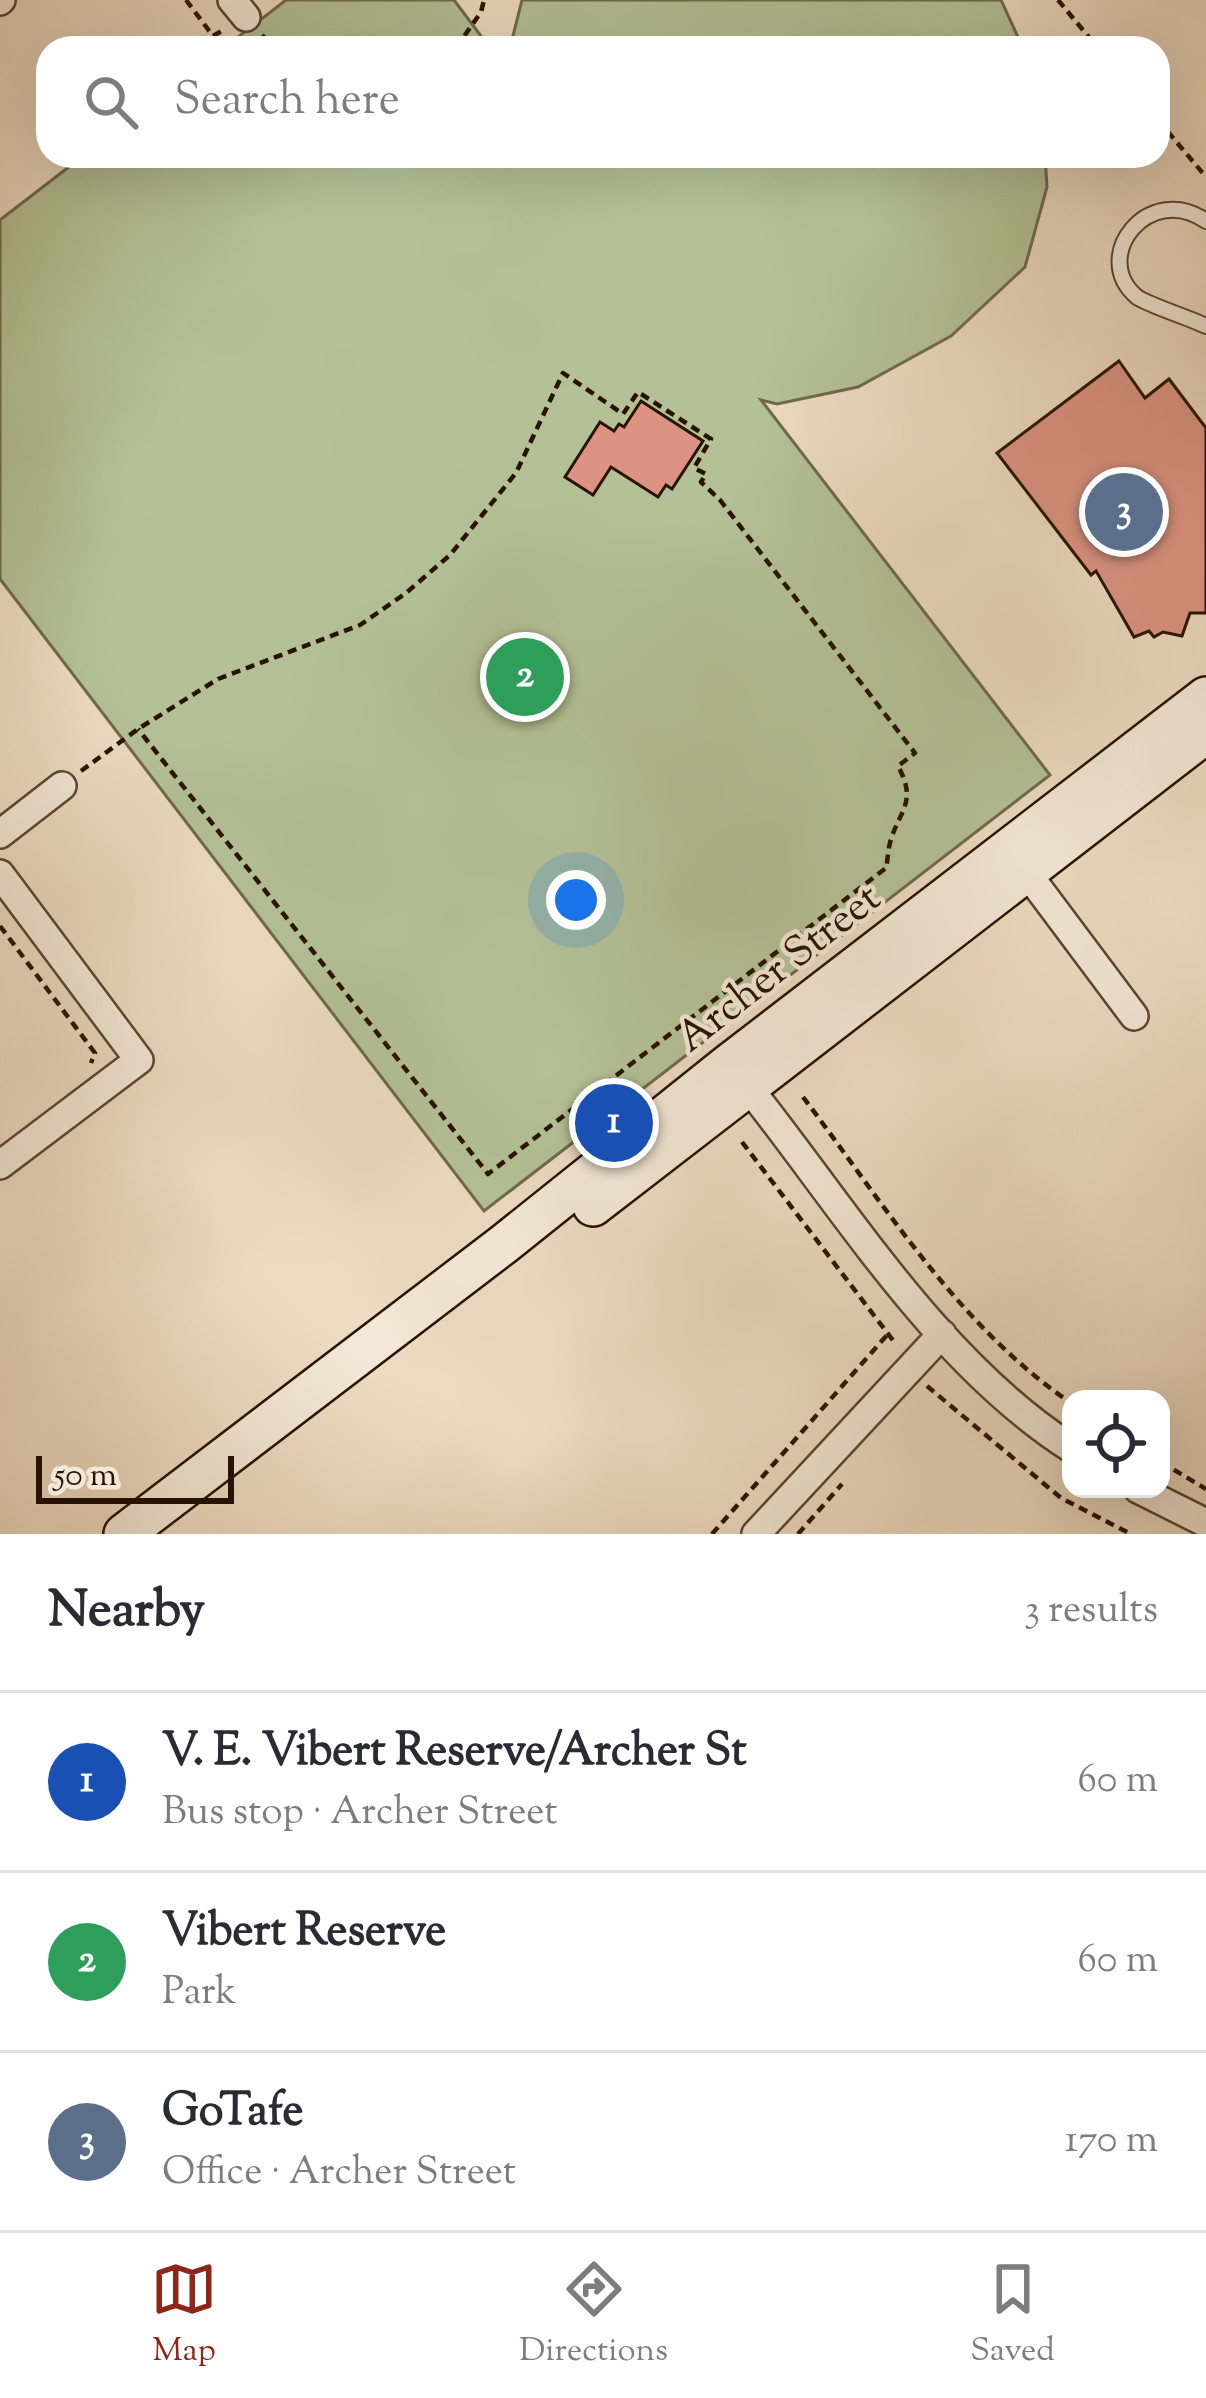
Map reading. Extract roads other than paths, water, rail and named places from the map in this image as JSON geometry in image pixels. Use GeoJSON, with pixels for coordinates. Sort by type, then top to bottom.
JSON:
{"type":"FeatureCollection","features":[{"type":"Feature","properties":{"kind":"main road","name":"Archer Street"},"geometry":{"type":"LineString","coordinates":[[124,1534],[172,1520],[1017,860],[1206,697]]}},
{"type":"Feature","properties":{"kind":"main road","name":"Archer Street"},"geometry":{"type":"LineString","coordinates":[[1017,860],[1206,733]]}},
{"type":"Feature","properties":{"kind":"street"},"geometry":{"type":"LineString","coordinates":[[0,834],[62,786]]}},
{"type":"Feature","properties":{"kind":"street"},"geometry":{"type":"LineString","coordinates":[[1017,860],[1134,1016]]}},
{"type":"Feature","properties":{"kind":"street"},"geometry":{"type":"LineString","coordinates":[[0,874],[139,1060],[0,1165]]}},
{"type":"Feature","properties":{"kind":"street"},"geometry":{"type":"LineString","coordinates":[[738,1074],[942,1334],[998,1390],[1062,1441]]}},
{"type":"Feature","properties":{"kind":"street"},"geometry":{"type":"LineString","coordinates":[[756,1534],[942,1334]]}},
{"type":"Feature","properties":{"kind":"street"},"geometry":{"type":"LineString","coordinates":[[1156,1498],[1206,1523]]}},
{"type":"Feature","properties":{"kind":"lane"},"geometry":{"type":"LineString","coordinates":[[1206,221],[1191,211],[1167,208],[1144,216],[1125,235],[1121,259],[1125,280],[1138,298],[1206,326]]}},
{"type":"Feature","properties":{"kind":"place","name":"GoTafe"},"geometry":{"type":"Point","coordinates":[1124,512]}},
{"type":"Feature","properties":{"kind":"place","name":"Vibert Reserve"},"geometry":{"type":"Point","coordinates":[525,677]}},
{"type":"Feature","properties":{"kind":"place","name":"V. E. Vibert Reserve/Archer St"},"geometry":{"type":"Point","coordinates":[614,1123]}}]}
